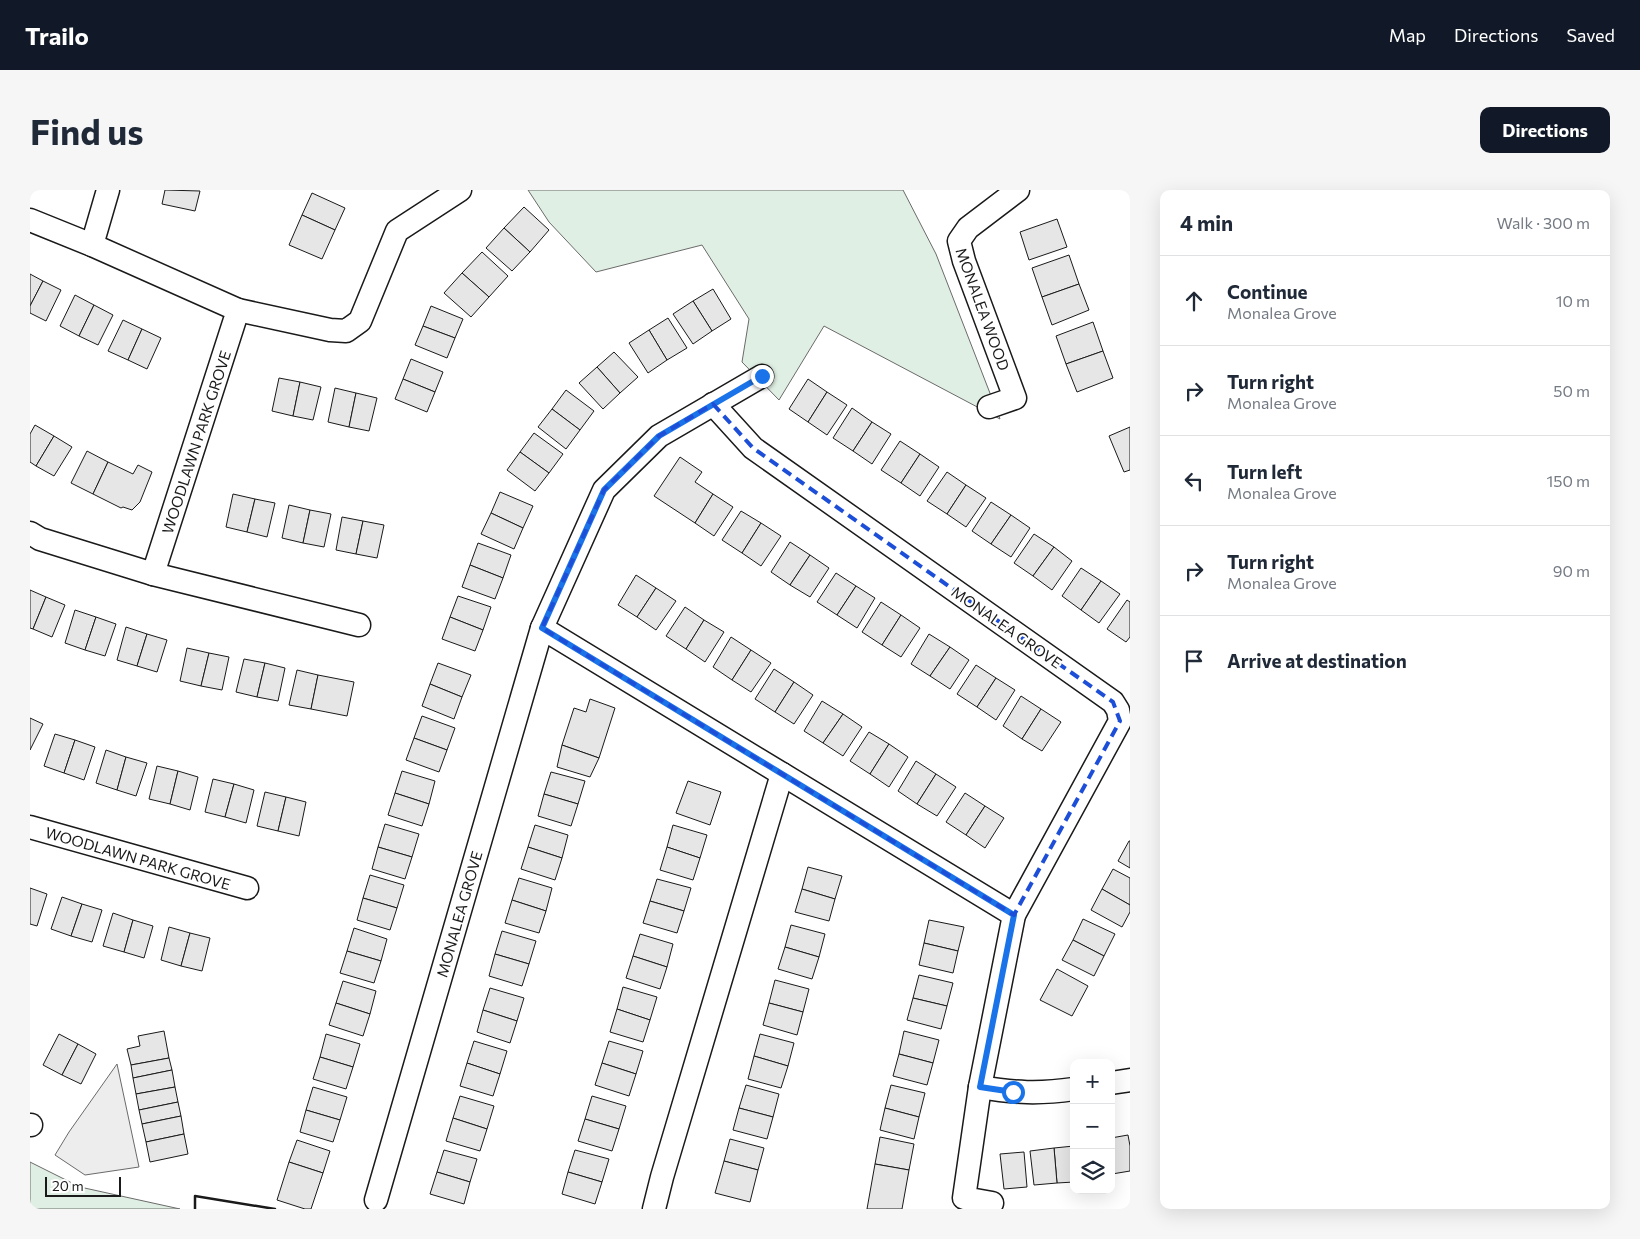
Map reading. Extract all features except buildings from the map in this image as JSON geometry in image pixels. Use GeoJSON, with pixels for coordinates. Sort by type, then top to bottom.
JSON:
{"type":"FeatureCollection","features":[{"type":"Feature","properties":{"kind":"street"},"geometry":{"type":"LineString","coordinates":[[92,245],[108,190]]}},
{"type":"Feature","properties":{"kind":"street"},"geometry":{"type":"LineString","coordinates":[[30,220],[92,245],[238,310],[330,330],[346,331],[360,321],[397,231],[460,190]]}},
{"type":"Feature","properties":{"kind":"street","name":"MONALEA WOOD"},"geometry":{"type":"LineString","coordinates":[[990,407],[1015,398],[958,241],[968,228],[1018,190]]}},
{"type":"Feature","properties":{"kind":"street","name":"WOODLAWN PARK GROVE"},"geometry":{"type":"LineString","coordinates":[[153,574],[238,310]]}},
{"type":"Feature","properties":{"kind":"street","name":"MONALEA GROVE"},"geometry":{"type":"LineString","coordinates":[[376,1200],[542,628],[604,490],[659,436],[762,376]]}},
{"type":"Feature","properties":{"kind":"street","name":"MONALEA GROVE"},"geometry":{"type":"LineString","coordinates":[[713,404],[752,448],[1112,702],[1118,710],[1120,721],[1014,915],[980,1087],[964,1198],[992,1203]]}},
{"type":"Feature","properties":{"kind":"street"},"geometry":{"type":"LineString","coordinates":[[30,533],[40,539],[153,574],[359,625]]}},
{"type":"Feature","properties":{"kind":"street"},"geometry":{"type":"LineString","coordinates":[[542,628],[1014,915]]}},
{"type":"Feature","properties":{"kind":"street"},"geometry":{"type":"LineString","coordinates":[[654,1209],[782,774]]}},
{"type":"Feature","properties":{"kind":"street","name":"WOODLAWN PARK GROVE"},"geometry":{"type":"LineString","coordinates":[[30,828],[247,888]]}},
{"type":"Feature","properties":{"kind":"street"},"geometry":{"type":"LineString","coordinates":[[1115,1082],[1130,1080]]}},
{"type":"Feature","properties":{"kind":"street"},"geometry":{"type":"LineString","coordinates":[[980,1087],[1013,1092],[1051,1092],[1070,1090]]}},
{"type":"Feature","properties":{"kind":"highlighted area"},"geometry":{"type":"Polygon","coordinates":[[[713,404],[753,448],[1113,702],[1120,721],[1014,915],[542,628],[604,490],[659,436],[713,404]]]}},
{"type":"Feature","properties":{"kind":"green space"},"geometry":{"type":"Polygon","coordinates":[[[528,190],[903,190],[936,254],[1000,419],[824,326],[779,400],[742,362],[749,319],[702,245],[596,272],[549,222],[528,190]]]}},
{"type":"Feature","properties":{"kind":"green space"},"geometry":{"type":"Polygon","coordinates":[[[30,1162],[80,1187],[180,1209],[30,1209],[30,1162]]]}},
{"type":"Feature","properties":{"kind":"shaded area"},"geometry":{"type":"Polygon","coordinates":[[[117,1064],[139,1167],[85,1175],[55,1155],[117,1064]]]}},
{"type":"Feature","properties":{"kind":"wall"},"geometry":{"type":"LineString","coordinates":[[195,1209],[195,1196],[275,1209]]}},
{"type":"Feature","properties":{"kind":"route"},"geometry":{"type":"LineString","coordinates":[[762,376],[659,436],[604,490],[542,628],[1014,915],[980,1087],[1013,1092]]}}]}
